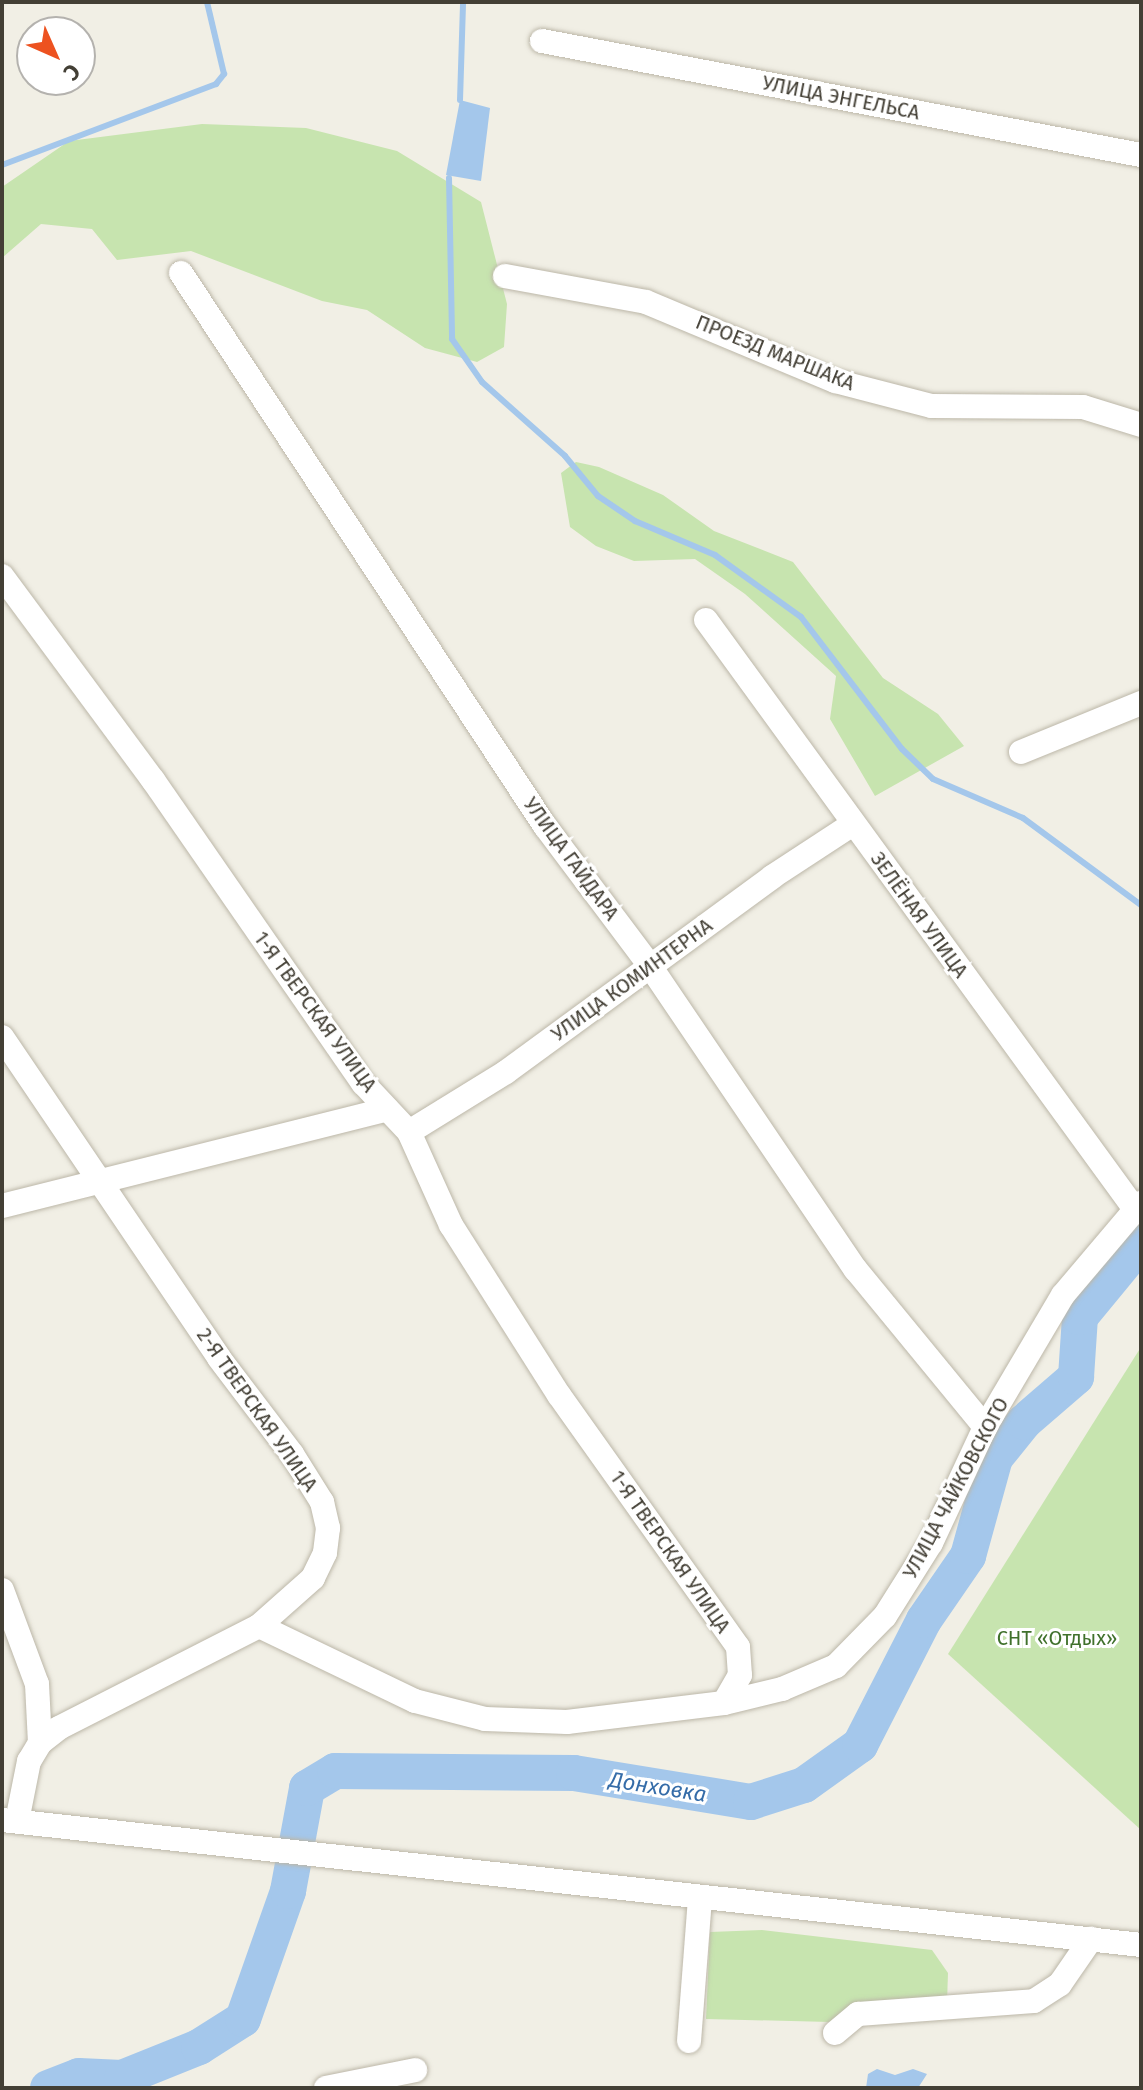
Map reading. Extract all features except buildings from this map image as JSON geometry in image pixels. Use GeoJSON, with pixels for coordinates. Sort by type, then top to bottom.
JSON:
{"type":"FeatureCollection","features":[{"type":"Feature","properties":{"kind":"street","name":"УЛИЦА ЭНГЕЛЬСА"},"geometry":{"type":"LineString","coordinates":[[542,41],[1141,155]]}},
{"type":"Feature","properties":{"kind":"street","name":"УЛИЦА ГАЙДАРА"},"geometry":{"type":"LineString","coordinates":[[181,273],[545,826],[650,966],[856,1270],[985,1427]]}},
{"type":"Feature","properties":{"kind":"street","name":"ПРОЕЗД МАРШАКА"},"geometry":{"type":"LineString","coordinates":[[505,276],[646,302],[835,381],[932,406],[1083,407],[1141,425]]}},
{"type":"Feature","properties":{"kind":"street","name":"1-Я ТВЕРСКАЯ УЛИЦА"},"geometry":{"type":"LineString","coordinates":[[2,576],[153,780],[363,1083],[409,1132],[451,1225],[551,1382],[738,1647],[740,1675],[724,1703]]}},
{"type":"Feature","properties":{"kind":"street","name":"ЗЕЛЁНАЯ УЛИЦА"},"geometry":{"type":"LineString","coordinates":[[706,620],[853,824],[1137,1205]]}},
{"type":"Feature","properties":{"kind":"street"},"geometry":{"type":"LineString","coordinates":[[1021,752],[1141,703]]}},
{"type":"Feature","properties":{"kind":"street","name":"УЛИЦА КОМИНТЕРНА"},"geometry":{"type":"LineString","coordinates":[[409,1132],[506,1072],[650,966],[853,824]]}},
{"type":"Feature","properties":{"kind":"street","name":"2-Я ТВЕРСКАЯ УЛИЦА"},"geometry":{"type":"LineString","coordinates":[[2,1037],[322,1502],[328,1528],[325,1553],[313,1578],[259,1626],[59,1728],[40,1743]]}},
{"type":"Feature","properties":{"kind":"street"},"geometry":{"type":"LineString","coordinates":[[2,1206],[104,1184],[387,1109]]}},
{"type":"Feature","properties":{"kind":"street","name":"УЛИЦА ЧАЙКОВСКОГО"},"geometry":{"type":"LineString","coordinates":[[259,1626],[415,1701],[485,1719],[567,1722],[724,1703],[782,1689],[836,1666],[885,1616],[931,1543],[985,1427],[1063,1295],[1137,1205]]}},
{"type":"Feature","properties":{"kind":"street"},"geometry":{"type":"LineString","coordinates":[[2,1590],[37,1684],[40,1743],[29,1761],[10,1820],[1141,1945]]}},
{"type":"Feature","properties":{"kind":"street"},"geometry":{"type":"LineString","coordinates":[[689,2041],[700,1897]]}},
{"type":"Feature","properties":{"kind":"street"},"geometry":{"type":"LineString","coordinates":[[835,2033],[858,2014],[1034,2001],[1060,1984],[1091,1939]]}},
{"type":"Feature","properties":{"kind":"street"},"geometry":{"type":"LineString","coordinates":[[326,2088],[415,2070]]}},
{"type":"Feature","properties":{"kind":"green space"},"geometry":{"type":"Polygon","coordinates":[[[202,124],[306,128],[397,151],[481,202],[507,304],[504,347],[477,362],[425,348],[367,310],[322,301],[191,251],[117,260],[92,229],[41,224],[2,258],[2,187],[69,141],[202,124]]]}},
{"type":"Feature","properties":{"kind":"green space"},"geometry":{"type":"Polygon","coordinates":[[[576,462],[599,467],[663,495],[714,531],[793,562],[883,678],[938,714],[964,746],[875,796],[830,719],[836,676],[745,594],[695,559],[634,561],[596,546],[570,527],[561,473],[576,462]]]}},
{"type":"Feature","properties":{"kind":"green space","name":"СНТ «Отдых»"},"geometry":{"type":"Polygon","coordinates":[[[1141,1347],[1141,1830],[948,1654],[1141,1347]]]}},
{"type":"Feature","properties":{"kind":"green space"},"geometry":{"type":"Polygon","coordinates":[[[762,1930],[932,1950],[948,1973],[947,2002],[830,2022],[706,2019],[710,1932],[762,1930]]]}},
{"type":"Feature","properties":{"kind":"water"},"geometry":{"type":"Polygon","coordinates":[[[460,100],[490,108],[481,181],[446,175],[460,100]]]}},
{"type":"Feature","properties":{"kind":"water"},"geometry":{"type":"Polygon","coordinates":[[[877,2069],[895,2075],[913,2069],[927,2074],[918,2088],[866,2088],[868,2074],[877,2069]]]}},
{"type":"Feature","properties":{"kind":"waterway"},"geometry":{"type":"LineString","coordinates":[[2,165],[216,84],[224,74],[207,2]]}},
{"type":"Feature","properties":{"kind":"waterway"},"geometry":{"type":"LineString","coordinates":[[460,100],[463,2]]}},
{"type":"Feature","properties":{"kind":"waterway"},"geometry":{"type":"LineString","coordinates":[[449,178],[452,339],[482,382],[565,456],[598,496],[635,521],[715,555],[801,617],[902,749],[933,779],[1023,818],[1141,905]]}},
{"type":"Feature","properties":{"kind":"waterway","name":"Донховка"},"geometry":{"type":"LineString","coordinates":[[48,2088],[79,2076],[122,2078],[199,2047],[243,2019],[288,1891],[307,1788],[335,1771],[574,1773],[751,1802],[804,1785],[860,1745],[924,1620],[968,1556],[995,1458],[1024,1422],[1076,1377],[1080,1317],[1141,1243]]}}]}
